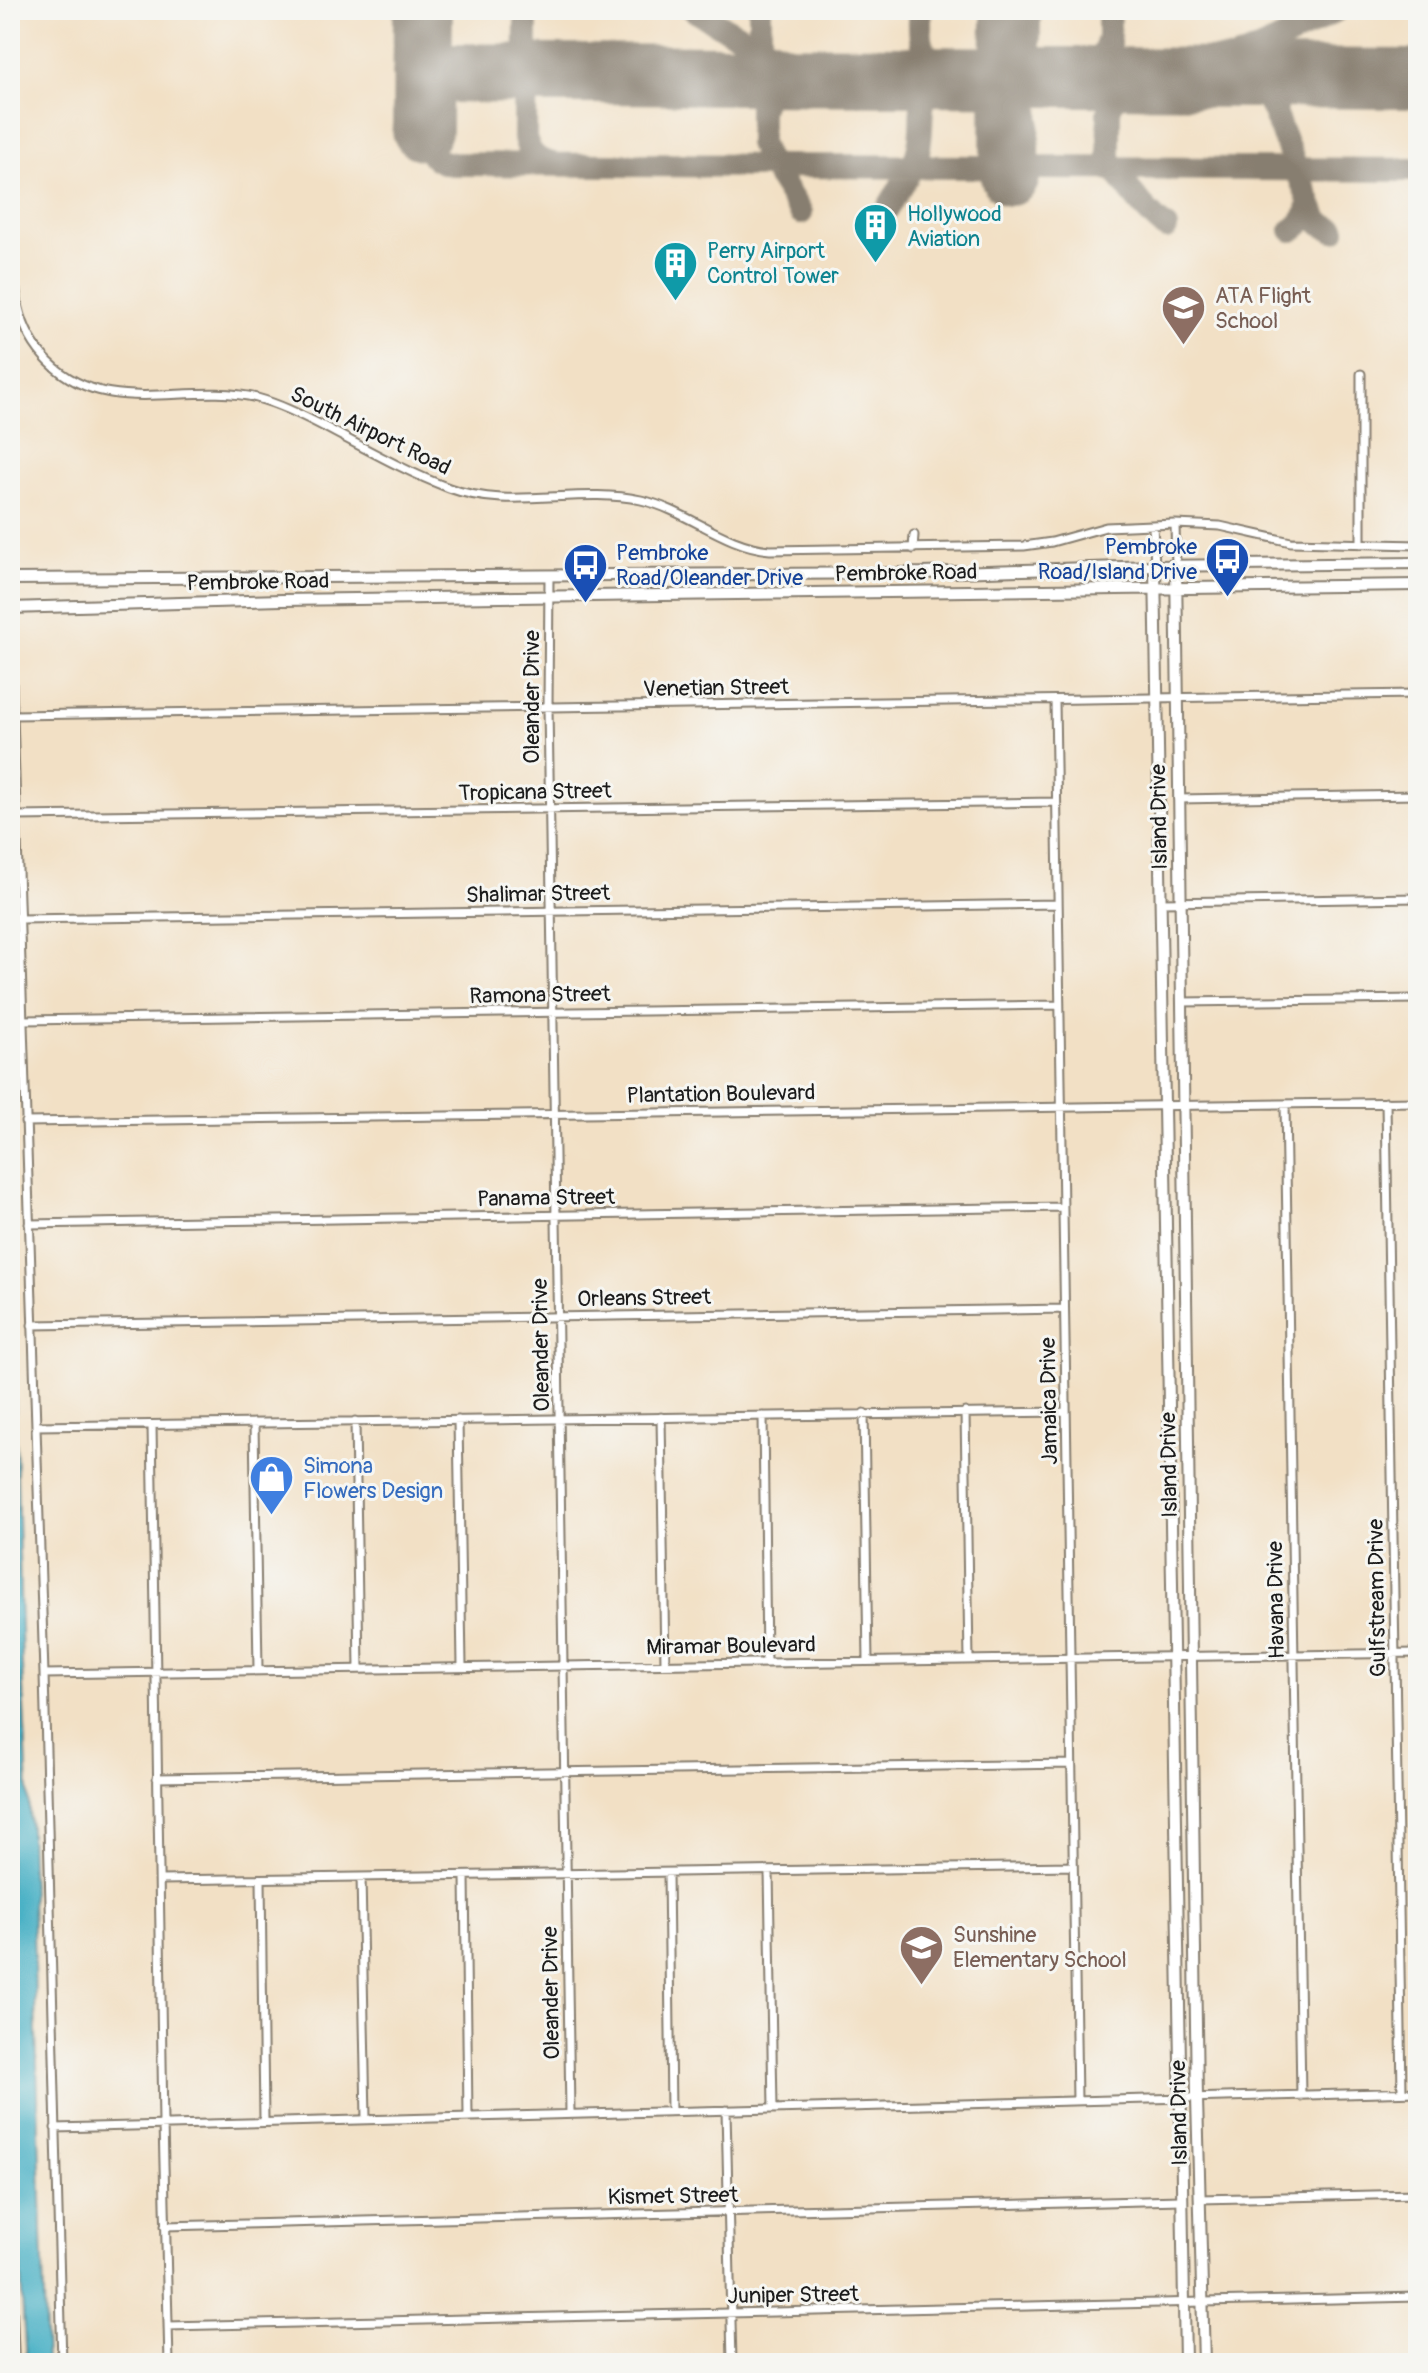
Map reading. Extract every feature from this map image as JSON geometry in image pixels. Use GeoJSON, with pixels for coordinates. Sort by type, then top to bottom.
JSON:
{"type":"FeatureCollection","features":[{"type":"Feature","properties":{"kind":"main road"},"geometry":{"type":"LineString","coordinates":[[10,2311],[12,2363]]}},
{"type":"Feature","properties":{"kind":"street","name":"South Airport Road"},"geometry":{"type":"LineString","coordinates":[[10,166],[16,300],[27,333],[49,363],[72,380],[102,393],[136,396],[233,395],[270,402],[431,480],[470,494],[501,498],[632,498],[658,505],[722,537],[761,549],[1024,546],[1052,542],[1109,526],[1175,524],[1220,526],[1291,542],[1418,545]]}},
{"type":"Feature","properties":{"kind":"street"},"geometry":{"type":"LineString","coordinates":[[1361,374],[1361,544]]}},
{"type":"Feature","properties":{"kind":"street"},"geometry":{"type":"LineString","coordinates":[[1175,524],[1176,566]]}},
{"type":"Feature","properties":{"kind":"street"},"geometry":{"type":"LineString","coordinates":[[1153,525],[1155,566]]}},
{"type":"Feature","properties":{"kind":"street"},"geometry":{"type":"LineString","coordinates":[[913,549],[914,535]]}},
{"type":"Feature","properties":{"kind":"street","name":"Pembroke Road"},"geometry":{"type":"LineString","coordinates":[[10,579],[922,573],[1418,563]]}},
{"type":"Feature","properties":{"kind":"street","name":"Island Drive"},"geometry":{"type":"LineString","coordinates":[[1155,566],[1185,2363]]}},
{"type":"Feature","properties":{"kind":"street","name":"Island Drive"},"geometry":{"type":"LineString","coordinates":[[1176,566],[1197,2098],[1204,2363]]}},
{"type":"Feature","properties":{"kind":"street","name":"Oleander Drive"},"geometry":{"type":"LineString","coordinates":[[549,577],[548,707],[570,2113]]}},
{"type":"Feature","properties":{"kind":"street","name":"Pembroke Road"},"geometry":{"type":"LineString","coordinates":[[10,608],[282,600],[1418,585]]}},
{"type":"Feature","properties":{"kind":"street"},"geometry":{"type":"LineString","coordinates":[[10,622],[44,1674],[62,2363]]}},
{"type":"Feature","properties":{"kind":"street","name":"Venetian Street"},"geometry":{"type":"LineString","coordinates":[[14,715],[1418,694]]}},
{"type":"Feature","properties":{"kind":"street","name":"Jamaica Drive"},"geometry":{"type":"LineString","coordinates":[[1055,701],[1077,2101]]}},
{"type":"Feature","properties":{"kind":"street"},"geometry":{"type":"LineString","coordinates":[[1178,799],[1418,795]]}},
{"type":"Feature","properties":{"kind":"street","name":"Tropicana Street"},"geometry":{"type":"LineString","coordinates":[[16,816],[1055,802]]}},
{"type":"Feature","properties":{"kind":"street"},"geometry":{"type":"LineString","coordinates":[[1161,902],[1418,898]]}},
{"type":"Feature","properties":{"kind":"street","name":"Shalimar Street"},"geometry":{"type":"LineString","coordinates":[[19,919],[1057,904]]}},
{"type":"Feature","properties":{"kind":"street"},"geometry":{"type":"LineString","coordinates":[[1181,1002],[1418,999]]}},
{"type":"Feature","properties":{"kind":"street","name":"Ramona Street"},"geometry":{"type":"LineString","coordinates":[[23,1020],[1058,1005]]}},
{"type":"Feature","properties":{"kind":"street","name":"Gulfstream Drive"},"geometry":{"type":"LineString","coordinates":[[1386,1102],[1402,2092]]}},
{"type":"Feature","properties":{"kind":"street","name":"Plantation Boulevard"},"geometry":{"type":"LineString","coordinates":[[25,1122],[1418,1102]]}},
{"type":"Feature","properties":{"kind":"street","name":"Havana Drive"},"geometry":{"type":"LineString","coordinates":[[1285,1104],[1301,2096]]}},
{"type":"Feature","properties":{"kind":"street","name":"Panama Street"},"geometry":{"type":"LineString","coordinates":[[29,1224],[1063,1207]]}},
{"type":"Feature","properties":{"kind":"street","name":"Orleans Street"},"geometry":{"type":"LineString","coordinates":[[32,1325],[1064,1309]]}},
{"type":"Feature","properties":{"kind":"street"},"geometry":{"type":"LineString","coordinates":[[965,1412],[969,1660]]}},
{"type":"Feature","properties":{"kind":"street"},"geometry":{"type":"LineString","coordinates":[[36,1426],[1066,1412]]}},
{"type":"Feature","properties":{"kind":"street"},"geometry":{"type":"LineString","coordinates":[[864,1413],[868,1661]]}},
{"type":"Feature","properties":{"kind":"street"},"geometry":{"type":"LineString","coordinates":[[763,1416],[766,1662]]}},
{"type":"Feature","properties":{"kind":"street"},"geometry":{"type":"LineString","coordinates":[[661,1417],[665,1664]]}},
{"type":"Feature","properties":{"kind":"street"},"geometry":{"type":"LineString","coordinates":[[458,1420],[462,1666]]}},
{"type":"Feature","properties":{"kind":"street"},"geometry":{"type":"LineString","coordinates":[[355,1421],[359,1668]]}},
{"type":"Feature","properties":{"kind":"street"},"geometry":{"type":"LineString","coordinates":[[254,1423],[258,1669]]}},
{"type":"Feature","properties":{"kind":"street"},"geometry":{"type":"LineString","coordinates":[[152,1425],[169,2363]]}},
{"type":"Feature","properties":{"kind":"street","name":"Miramar Boulevard"},"geometry":{"type":"LineString","coordinates":[[44,1674],[1418,1653]]}},
{"type":"Feature","properties":{"kind":"street"},"geometry":{"type":"LineString","coordinates":[[157,1778],[1071,1764]]}},
{"type":"Feature","properties":{"kind":"street"},"geometry":{"type":"LineString","coordinates":[[160,1880],[1072,1866]]}},
{"type":"Feature","properties":{"kind":"street"},"geometry":{"type":"LineString","coordinates":[[769,1871],[773,2109]]}},
{"type":"Feature","properties":{"kind":"street"},"geometry":{"type":"LineString","coordinates":[[668,1873],[671,2111]]}},
{"type":"Feature","properties":{"kind":"street"},"geometry":{"type":"LineString","coordinates":[[465,1876],[468,2115]]}},
{"type":"Feature","properties":{"kind":"street"},"geometry":{"type":"LineString","coordinates":[[361,1877],[366,2118]]}},
{"type":"Feature","properties":{"kind":"street"},"geometry":{"type":"LineString","coordinates":[[261,1879],[264,2120]]}},
{"type":"Feature","properties":{"kind":"street"},"geometry":{"type":"LineString","coordinates":[[55,2128],[264,2120],[1418,2092]]}},
{"type":"Feature","properties":{"kind":"street"},"geometry":{"type":"LineString","coordinates":[[726,2110],[732,2363]]}},
{"type":"Feature","properties":{"kind":"street"},"geometry":{"type":"LineString","coordinates":[[1199,2199],[1418,2194]]}},
{"type":"Feature","properties":{"kind":"street","name":"Kismet Street"},"geometry":{"type":"LineString","coordinates":[[165,2226],[1181,2200]]}},
{"type":"Feature","properties":{"kind":"street","name":"Juniper Street"},"geometry":{"type":"LineString","coordinates":[[168,2326],[1418,2297]]}},
{"type":"Feature","properties":{"kind":"water"},"geometry":{"type":"Polygon","coordinates":[[[10,1210],[46,2363],[26,2363],[13,2075],[9,1786],[10,1210]]]}},
{"type":"Feature","properties":{"kind":"taxiway"},"geometry":{"type":"LineString","coordinates":[[526,10],[525,138],[535,156],[553,164]]}},
{"type":"Feature","properties":{"kind":"taxiway"},"geometry":{"type":"LineString","coordinates":[[694,10],[775,52],[817,66],[862,75]]}},
{"type":"Feature","properties":{"kind":"taxiway"},"geometry":{"type":"LineString","coordinates":[[760,10],[760,143],[766,158],[801,213]]}},
{"type":"Feature","properties":{"kind":"taxiway"},"geometry":{"type":"LineString","coordinates":[[888,208],[916,158],[922,104],[926,96],[932,88],[960,76],[947,72],[925,53],[920,34],[920,10]]}},
{"type":"Feature","properties":{"kind":"taxiway"},"geometry":{"type":"LineString","coordinates":[[1109,10],[1109,157],[1134,195],[1166,228]]}},
{"type":"Feature","properties":{"kind":"taxiway"},"geometry":{"type":"LineString","coordinates":[[1108,114],[1118,93],[1136,80],[1201,70],[1236,59],[1288,37],[1337,10]]}},
{"type":"Feature","properties":{"kind":"taxiway"},"geometry":{"type":"LineString","coordinates":[[1065,76],[1092,66],[1102,56],[1108,41]]}},
{"type":"Feature","properties":{"kind":"taxiway"},"geometry":{"type":"LineString","coordinates":[[760,109],[767,94],[778,84],[807,75]]}},
{"type":"Feature","properties":{"kind":"taxiway"},"geometry":{"type":"LineString","coordinates":[[1227,77],[1253,88],[1268,101],[1315,215],[1321,224],[1334,230]]}},
{"type":"Feature","properties":{"kind":"taxiway"},"geometry":{"type":"LineString","coordinates":[[1275,115],[1281,90],[1304,78]]}},
{"type":"Feature","properties":{"kind":"taxiway"},"geometry":{"type":"LineString","coordinates":[[1391,78],[1418,84]]}},
{"type":"Feature","properties":{"kind":"taxiway"},"geometry":{"type":"LineString","coordinates":[[422,130],[430,154],[440,161],[453,164],[980,167],[1000,160],[1011,142]]}},
{"type":"Feature","properties":{"kind":"taxiway"},"geometry":{"type":"LineString","coordinates":[[1011,142],[1020,159],[1038,168],[1418,170]]}},
{"type":"Feature","properties":{"kind":"taxiway"},"geometry":{"type":"LineString","coordinates":[[1292,230],[1305,219],[1309,202]]}},
{"type":"Feature","properties":{"kind":"runway"},"geometry":{"type":"LineString","coordinates":[[422,130],[423,10]]}},
{"type":"Feature","properties":{"kind":"runway"},"geometry":{"type":"LineString","coordinates":[[1010,176],[1011,10]]}},
{"type":"Feature","properties":{"kind":"runway"},"geometry":{"type":"LineString","coordinates":[[422,73],[1418,79]]}},
{"type":"Feature","properties":{"kind":"place","name":"Hollywood Aviation"},"geometry":{"type":"Point","coordinates":[876,265]}},
{"type":"Feature","properties":{"kind":"place","name":"Perry Airport Control Tower"},"geometry":{"type":"Point","coordinates":[676,302]}},
{"type":"Feature","properties":{"kind":"place","name":"ATA Flight School"},"geometry":{"type":"Point","coordinates":[1184,347]}},
{"type":"Feature","properties":{"kind":"place","name":"Pembroke Road/Island Drive"},"geometry":{"type":"Point","coordinates":[1228,598]}},
{"type":"Feature","properties":{"kind":"place","name":"Pembroke Road/Oleander Drive"},"geometry":{"type":"Point","coordinates":[585,604]}},
{"type":"Feature","properties":{"kind":"place","name":"Simona Flowers Design"},"geometry":{"type":"Point","coordinates":[272,1517]}},
{"type":"Feature","properties":{"kind":"place","name":"Sunshine Elementary School"},"geometry":{"type":"Point","coordinates":[922,1986]}}]}
